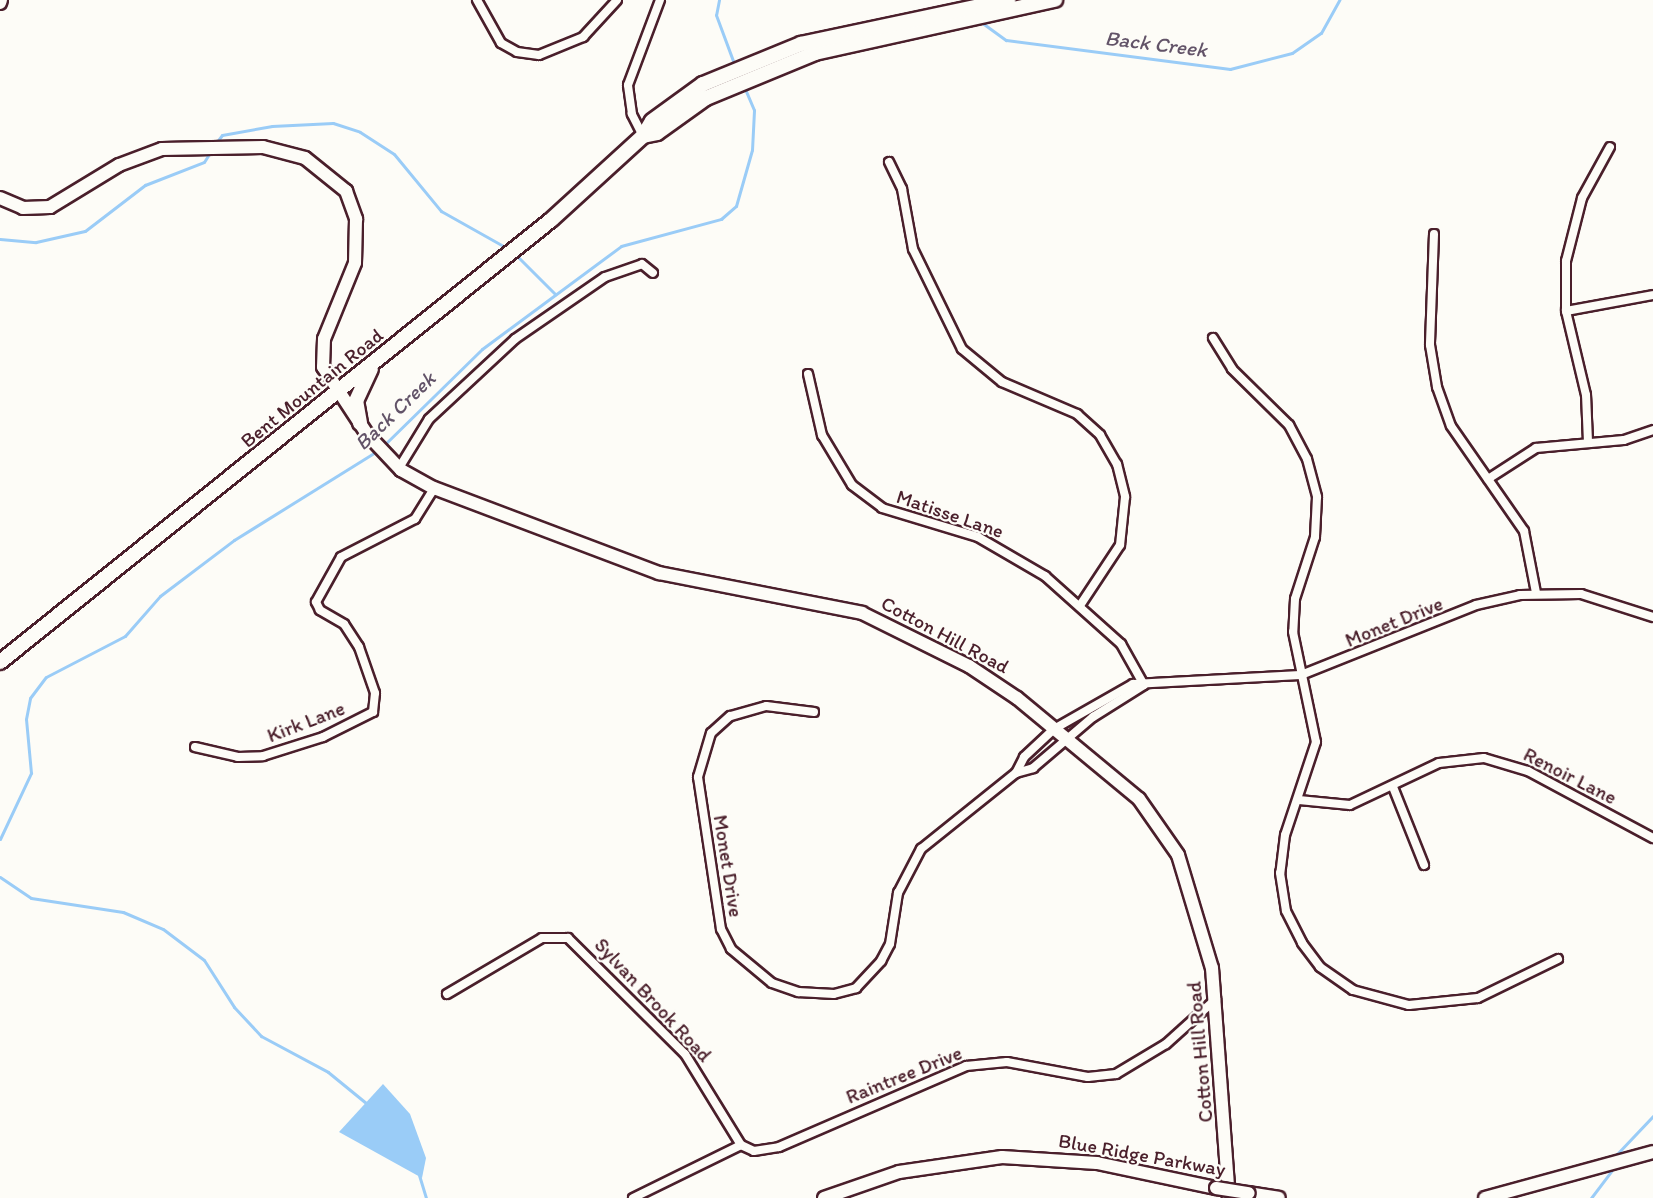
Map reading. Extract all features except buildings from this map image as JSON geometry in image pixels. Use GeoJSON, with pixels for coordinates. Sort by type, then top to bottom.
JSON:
{"type":"FeatureCollection","features":[{"type":"Feature","properties":{"kind":"main road","name":"Bent Mountain Road"},"geometry":{"type":"LineString","coordinates":[[0,662],[551,220],[703,84],[755,59],[1008,0]]}},
{"type":"Feature","properties":{"kind":"main road","name":"Bent Mountain Road"},"geometry":{"type":"LineString","coordinates":[[660,122],[706,98],[815,53],[1054,0]]}},
{"type":"Feature","properties":{"kind":"main road"},"geometry":{"type":"LineString","coordinates":[[360,423],[356,401],[374,362]]}},
{"type":"Feature","properties":{"kind":"street"},"geometry":{"type":"LineString","coordinates":[[477,0],[501,43],[517,52],[539,55],[583,37],[617,0]]}},
{"type":"Feature","properties":{"kind":"street"},"geometry":{"type":"LineString","coordinates":[[643,136],[632,114],[628,85],[660,0]]}},
{"type":"Feature","properties":{"kind":"street","name":"Cotton Hill Road"},"geometry":{"type":"LineString","coordinates":[[0,198],[23,208],[50,207],[128,160],[162,148],[263,147],[320,166],[346,191],[356,219],[355,263],[322,353],[323,367],[360,423],[385,456],[399,468],[434,488],[665,574],[862,613],[985,676],[1068,740],[1139,799],[1172,841],[1205,934],[1216,999],[1229,1198]]}},
{"type":"Feature","properties":{"kind":"street"},"geometry":{"type":"LineString","coordinates":[[1588,442],[1586,395],[1566,311],[1566,261],[1575,218],[1610,147]]}},
{"type":"Feature","properties":{"kind":"street"},"geometry":{"type":"LineString","coordinates":[[889,162],[902,189],[914,249],[962,349],[1002,382],[1077,414],[1100,435],[1117,464],[1125,497],[1124,530],[1114,560],[1081,604]]}},
{"type":"Feature","properties":{"kind":"street"},"geometry":{"type":"LineString","coordinates":[[1434,234],[1430,345],[1437,387],[1451,426],[1528,541],[1536,593]]}},
{"type":"Feature","properties":{"kind":"street"},"geometry":{"type":"LineString","coordinates":[[399,468],[429,419],[514,339],[605,277],[642,264],[653,273]]}},
{"type":"Feature","properties":{"kind":"street"},"geometry":{"type":"LineString","coordinates":[[1566,311],[1653,295]]}},
{"type":"Feature","properties":{"kind":"street"},"geometry":{"type":"LineString","coordinates":[[1213,338],[1232,369],[1289,425],[1313,478],[1315,537],[1293,616],[1301,675],[1316,742],[1281,855],[1281,891],[1302,943],[1336,980],[1386,1002],[1428,1005],[1499,991],[1558,959]]}},
{"type":"Feature","properties":{"kind":"street","name":"Matisse Lane"},"geometry":{"type":"LineString","coordinates":[[808,374],[830,454],[865,496],[898,515],[1000,547],[1081,604],[1121,644],[1144,685]]}},
{"type":"Feature","properties":{"kind":"street"},"geometry":{"type":"LineString","coordinates":[[1488,479],[1536,448],[1588,442],[1653,430]]}},
{"type":"Feature","properties":{"kind":"street","name":"Kirk Lane"},"geometry":{"type":"LineString","coordinates":[[195,747],[237,758],[263,756],[323,738],[373,712],[375,693],[359,647],[344,624],[320,610],[316,602],[340,557],[415,519],[434,488]]}},
{"type":"Feature","properties":{"kind":"street","name":"Monet Drive"},"geometry":{"type":"LineString","coordinates":[[1016,773],[1024,757],[1054,729],[1105,696],[1133,684],[1144,685],[1194,678],[1301,675],[1476,605],[1536,593],[1581,594],[1653,617]]}},
{"type":"Feature","properties":{"kind":"street","name":"Monet Drive"},"geometry":{"type":"LineString","coordinates":[[814,712],[766,706],[730,716],[711,733],[698,777],[721,929],[749,968],[798,992],[834,994],[856,988],[872,973],[890,945],[898,893],[921,849],[1016,773],[1033,768],[1093,717],[1144,685]]}},
{"type":"Feature","properties":{"kind":"street","name":"Renoir Lane"},"geometry":{"type":"LineString","coordinates":[[1299,800],[1350,805],[1455,759],[1502,761],[1653,838]]}},
{"type":"Feature","properties":{"kind":"street"},"geometry":{"type":"LineString","coordinates":[[1393,787],[1424,865]]}},
{"type":"Feature","properties":{"kind":"street","name":"Sylvan Brook Road"},"geometry":{"type":"LineString","coordinates":[[447,994],[542,938],[568,938],[685,1054],[741,1145]]}},
{"type":"Feature","properties":{"kind":"street","name":"Raintree Drive"},"geometry":{"type":"LineString","coordinates":[[741,1145],[754,1151],[779,1147],[943,1074],[983,1062],[1088,1077],[1116,1074],[1166,1044],[1216,999]]}},
{"type":"Feature","properties":{"kind":"street"},"geometry":{"type":"LineString","coordinates":[[633,1198],[741,1145]]}},
{"type":"Feature","properties":{"kind":"street"},"geometry":{"type":"LineString","coordinates":[[1485,1198],[1653,1152]]}},
{"type":"Feature","properties":{"kind":"street","name":"Blue Ridge Parkway"},"geometry":{"type":"LineString","coordinates":[[824,1198],[899,1172],[1002,1157],[1097,1163],[1216,1188],[1279,1198]]}},
{"type":"Feature","properties":{"kind":"water"},"geometry":{"type":"Polygon","coordinates":[[[383,1084],[410,1114],[426,1158],[422,1178],[339,1132],[383,1084]]]}},
{"type":"Feature","properties":{"kind":"waterway","name":"Back Creek"},"geometry":{"type":"LineString","coordinates":[[719,0],[716,15],[735,66]]}},
{"type":"Feature","properties":{"kind":"waterway","name":"Back Creek"},"geometry":{"type":"LineString","coordinates":[[981,22],[1006,40],[1230,69],[1292,53],[1321,33],[1339,0]]}},
{"type":"Feature","properties":{"kind":"waterway","name":"Back Creek"},"geometry":{"type":"LineString","coordinates":[[382,447],[482,349],[621,246],[721,219],[736,206],[752,150],[754,110],[744,86]]}},
{"type":"Feature","properties":{"kind":"waterway"},"geometry":{"type":"LineString","coordinates":[[216,143],[222,135],[272,126],[333,123],[360,132],[394,154],[441,211],[507,248]]}},
{"type":"Feature","properties":{"kind":"waterway"},"geometry":{"type":"LineString","coordinates":[[0,239],[36,242],[85,231],[145,185],[204,162],[211,151]]}},
{"type":"Feature","properties":{"kind":"waterway"},"geometry":{"type":"LineString","coordinates":[[515,254],[555,294]]}},
{"type":"Feature","properties":{"kind":"waterway","name":"Back Creek"},"geometry":{"type":"LineString","coordinates":[[0,839],[31,773],[26,719],[30,698],[46,677],[125,636],[160,596],[234,540],[377,451]]}},
{"type":"Feature","properties":{"kind":"waterway"},"geometry":{"type":"LineString","coordinates":[[0,877],[31,898],[123,912],[163,929],[204,960],[234,1007],[261,1036],[328,1072],[366,1103]]}},
{"type":"Feature","properties":{"kind":"waterway"},"geometry":{"type":"LineString","coordinates":[[1616,1155],[1653,1116]]}},
{"type":"Feature","properties":{"kind":"waterway"},"geometry":{"type":"LineString","coordinates":[[1591,1198],[1611,1171]]}},
{"type":"Feature","properties":{"kind":"waterway"},"geometry":{"type":"LineString","coordinates":[[419,1175],[426,1198]]}}]}
